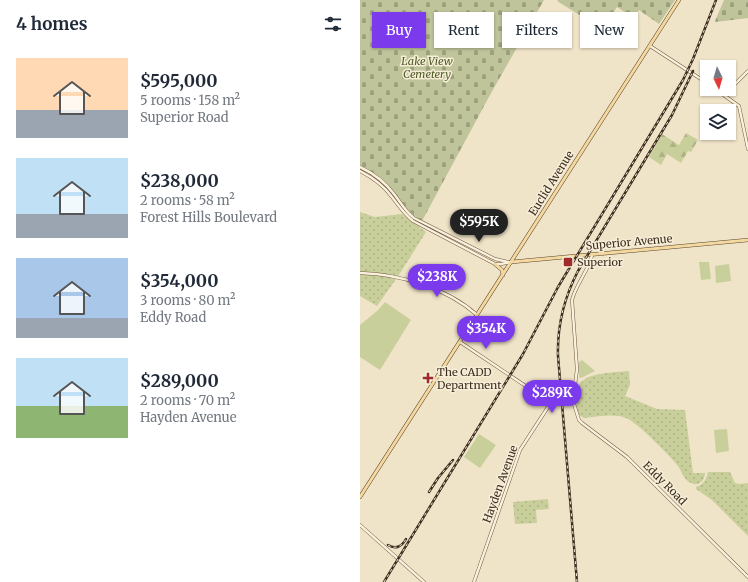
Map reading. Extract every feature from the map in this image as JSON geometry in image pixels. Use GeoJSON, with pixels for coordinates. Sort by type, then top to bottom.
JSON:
{"type":"FeatureCollection","features":[{"type":"Feature","properties":{"kind":"main road","name":"Euclid Avenue"},"geometry":{"type":"LineString","coordinates":[[360,497],[679,0]]}},
{"type":"Feature","properties":{"kind":"main road","name":"Superior Avenue"},"geometry":{"type":"LineString","coordinates":[[511,262],[748,240]]}},
{"type":"Feature","properties":{"kind":"main road"},"geometry":{"type":"LineString","coordinates":[[495,264],[502,270],[503,275]]}},
{"type":"Feature","properties":{"kind":"street"},"geometry":{"type":"LineString","coordinates":[[650,46],[700,78]]}},
{"type":"Feature","properties":{"kind":"street"},"geometry":{"type":"LineString","coordinates":[[736,83],[748,71]]}},
{"type":"Feature","properties":{"kind":"street"},"geometry":{"type":"LineString","coordinates":[[725,96],[739,106],[748,150]]}},
{"type":"Feature","properties":{"kind":"street"},"geometry":{"type":"LineString","coordinates":[[360,167],[375,175],[408,213],[421,222],[495,259],[511,262]]}},
{"type":"Feature","properties":{"kind":"street"},"geometry":{"type":"LineString","coordinates":[[360,171],[383,185]]}},
{"type":"Feature","properties":{"kind":"street"},"geometry":{"type":"LineString","coordinates":[[394,197],[402,211],[413,221],[495,264],[511,262]]}},
{"type":"Feature","properties":{"kind":"street"},"geometry":{"type":"LineString","coordinates":[[460,342],[551,403],[573,402],[577,369],[572,300],[592,255]]}},
{"type":"Feature","properties":{"kind":"street"},"geometry":{"type":"LineString","coordinates":[[360,273],[400,277],[427,286],[454,299],[477,315]]}},
{"type":"Feature","properties":{"kind":"street","name":"Eddy Road"},"geometry":{"type":"LineString","coordinates":[[573,402],[579,420],[582,423],[628,457],[748,577]]}},
{"type":"Feature","properties":{"kind":"street","name":"Hayden Avenue"},"geometry":{"type":"LineString","coordinates":[[474,582],[520,450],[551,403]]}},
{"type":"Feature","properties":{"kind":"street"},"geometry":{"type":"LineString","coordinates":[[360,525],[424,582]]}},
{"type":"Feature","properties":{"kind":"green space","name":"Lake View Cemetery"},"geometry":{"type":"Polygon","coordinates":[[[360,0],[544,0],[537,12],[502,12],[502,48],[517,48],[422,221],[403,204],[383,180],[360,165],[360,0]]]}},
{"type":"Feature","properties":{"kind":"green space"},"geometry":{"type":"Polygon","coordinates":[[[675,0],[659,24],[639,10],[638,12],[625,12],[617,7],[614,12],[580,12],[580,15],[557,1],[675,0]]]}},
{"type":"Feature","properties":{"kind":"green space"},"geometry":{"type":"Polygon","coordinates":[[[724,0],[748,0],[748,18],[716,22],[715,21],[724,0]]]}},
{"type":"Feature","properties":{"kind":"green space"},"geometry":{"type":"Polygon","coordinates":[[[686,133],[698,140],[691,152],[688,151],[681,163],[667,154],[661,165],[649,157],[662,134],[679,145],[686,133]]]}},
{"type":"Feature","properties":{"kind":"green space"},"geometry":{"type":"Polygon","coordinates":[[[360,212],[375,217],[402,214],[426,232],[399,275],[377,306],[360,296],[360,212]]]}},
{"type":"Feature","properties":{"kind":"green space"},"geometry":{"type":"Polygon","coordinates":[[[699,262],[709,262],[711,279],[701,280],[699,262]]]}},
{"type":"Feature","properties":{"kind":"green space"},"geometry":{"type":"Polygon","coordinates":[[[729,264],[731,281],[716,283],[715,266],[729,264]]]}},
{"type":"Feature","properties":{"kind":"green space"},"geometry":{"type":"Polygon","coordinates":[[[385,302],[411,320],[380,370],[360,357],[360,325],[377,311],[385,302]]]}},
{"type":"Feature","properties":{"kind":"green space"},"geometry":{"type":"Polygon","coordinates":[[[582,360],[595,371],[581,378],[579,377],[579,362],[582,360]]]}},
{"type":"Feature","properties":{"kind":"green space"},"geometry":{"type":"Polygon","coordinates":[[[629,371],[630,385],[625,396],[657,409],[685,410],[693,473],[705,473],[705,476],[701,482],[694,484],[687,480],[683,476],[678,466],[661,448],[638,426],[626,418],[600,416],[584,418],[579,415],[576,401],[576,390],[580,383],[595,375],[629,371]]]}},
{"type":"Feature","properties":{"kind":"green space"},"geometry":{"type":"Polygon","coordinates":[[[727,429],[729,451],[716,453],[714,430],[727,429]]]}},
{"type":"Feature","properties":{"kind":"green space"},"geometry":{"type":"Polygon","coordinates":[[[479,434],[496,445],[480,468],[464,457],[479,434]]]}},
{"type":"Feature","properties":{"kind":"green space"},"geometry":{"type":"Polygon","coordinates":[[[708,472],[730,472],[735,483],[748,483],[748,536],[712,500],[696,489],[696,487],[701,485],[704,481],[708,472]]]}},
{"type":"Feature","properties":{"kind":"green space"},"geometry":{"type":"Polygon","coordinates":[[[548,499],[549,509],[536,510],[537,523],[515,524],[513,502],[548,499]]]}},
{"type":"Feature","properties":{"kind":"railway"},"geometry":{"type":"LineString","coordinates":[[384,582],[523,354],[558,287],[683,80],[693,59],[716,0]]}},
{"type":"Feature","properties":{"kind":"railway"},"geometry":{"type":"LineString","coordinates":[[577,582],[558,356],[562,312],[578,271],[672,115],[693,71]]}},
{"type":"Feature","properties":{"kind":"railway"},"geometry":{"type":"LineString","coordinates":[[429,492],[453,460]]}},
{"type":"Feature","properties":{"kind":"railway"},"geometry":{"type":"LineString","coordinates":[[388,545],[396,547],[403,544],[406,539]]}},
{"type":"Feature","properties":{"kind":"place","name":"Superior"},"geometry":{"type":"Point","coordinates":[568,262]}},
{"type":"Feature","properties":{"kind":"place","name":"The CADD Department"},"geometry":{"type":"Point","coordinates":[428,378]}}]}
